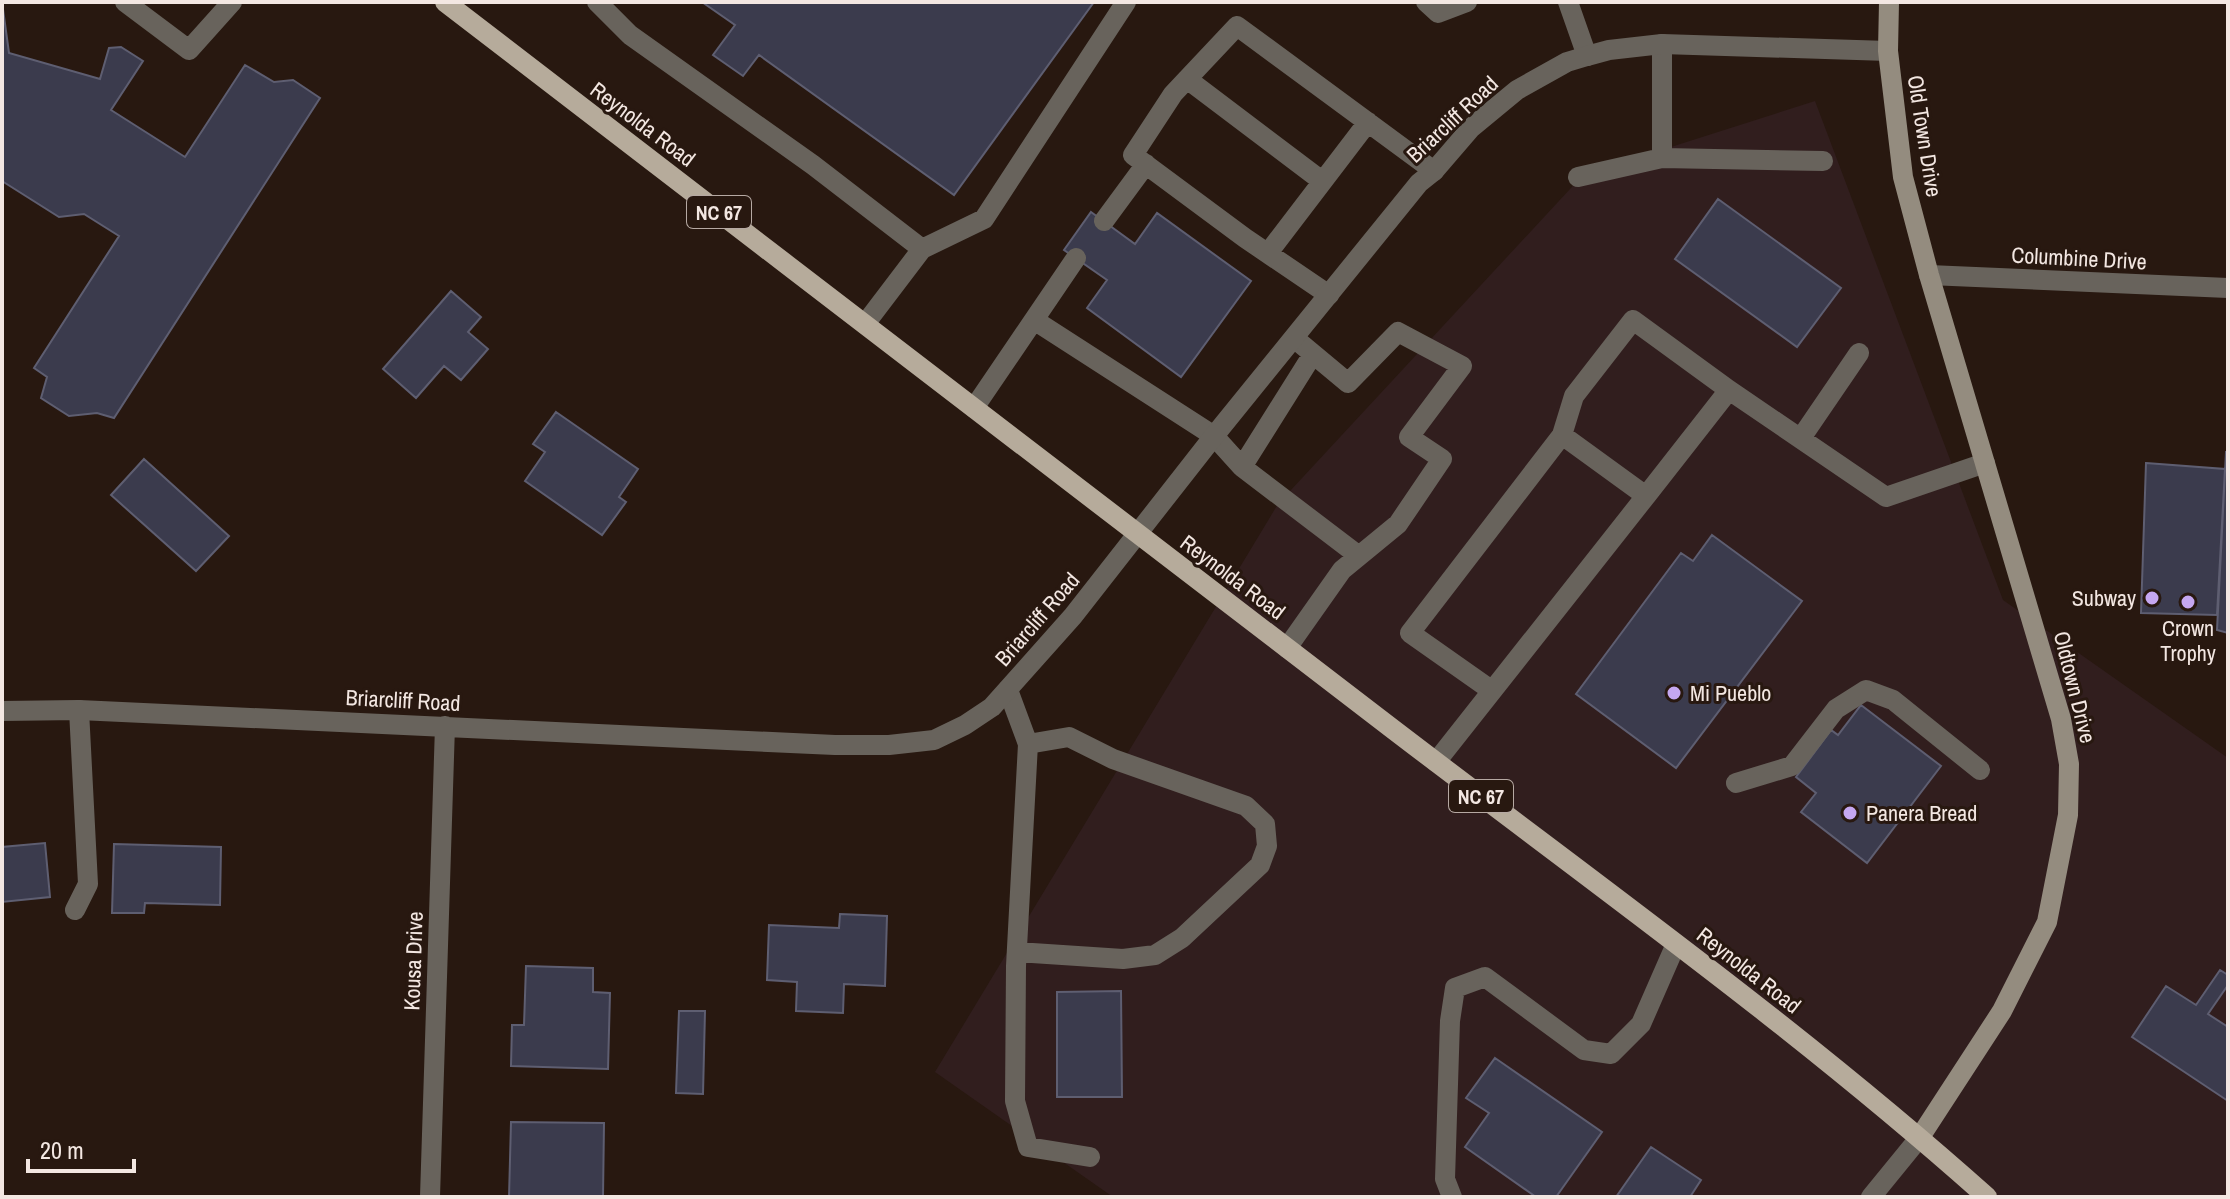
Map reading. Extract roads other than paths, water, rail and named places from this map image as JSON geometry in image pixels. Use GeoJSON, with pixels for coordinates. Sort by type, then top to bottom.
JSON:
{"type":"FeatureCollection","features":[{"type":"Feature","properties":{"kind":"main road","name":"Reynolda Road"},"geometry":{"type":"LineString","coordinates":[[445,2],[1676,944],[1920,1137],[1987,1197]]}},
{"type":"Feature","properties":{"kind":"street"},"geometry":{"type":"LineString","coordinates":[[125,2],[189,50],[232,2]]}},
{"type":"Feature","properties":{"kind":"street"},"geometry":{"type":"LineString","coordinates":[[597,2],[630,35],[813,165],[922,249]]}},
{"type":"Feature","properties":{"kind":"street"},"geometry":{"type":"LineString","coordinates":[[865,324],[922,249],[984,219],[1126,2]]}},
{"type":"Feature","properties":{"kind":"street"},"geometry":{"type":"LineString","coordinates":[[1426,2],[1438,13],[1467,2]]}},
{"type":"Feature","properties":{"kind":"street"},"geometry":{"type":"LineString","coordinates":[[1568,2],[1587,56]]}},
{"type":"Feature","properties":{"kind":"street","name":"Old Town Drive"},"geometry":{"type":"LineString","coordinates":[[1889,2],[1888,51],[1903,177],[1929,275]]}},
{"type":"Feature","properties":{"kind":"street"},"geometry":{"type":"LineString","coordinates":[[1329,295],[1133,155],[1173,94],[1237,26],[1434,171]]}},
{"type":"Feature","properties":{"kind":"street"},"geometry":{"type":"LineString","coordinates":[[1662,44],[1662,158]]}},
{"type":"Feature","properties":{"kind":"street","name":"Briarcliff Road"},"geometry":{"type":"LineString","coordinates":[[2,711],[79,710],[889,745],[934,740],[992,707],[1008,690],[1139,535],[1214,436],[1419,183],[1434,171],[1471,128],[1517,90],[1567,62],[1609,50],[1662,44],[1888,51]]}},
{"type":"Feature","properties":{"kind":"street"},"geometry":{"type":"LineString","coordinates":[[1187,79],[1322,181]]}},
{"type":"Feature","properties":{"kind":"street"},"geometry":{"type":"LineString","coordinates":[[1268,253],[1368,122]]}},
{"type":"Feature","properties":{"kind":"street"},"geometry":{"type":"LineString","coordinates":[[1578,177],[1662,158],[1823,161]]}},
{"type":"Feature","properties":{"kind":"street"},"geometry":{"type":"LineString","coordinates":[[1104,221],[1146,164]]}},
{"type":"Feature","properties":{"kind":"street"},"geometry":{"type":"LineString","coordinates":[[974,408],[1076,258]]}},
{"type":"Feature","properties":{"kind":"street","name":"Columbine Drive"},"geometry":{"type":"LineString","coordinates":[[1929,275],[2228,288]]}},
{"type":"Feature","properties":{"kind":"street","name":"Oldtown Drive"},"geometry":{"type":"LineString","coordinates":[[1920,1137],[2002,1011],[2047,922],[2068,815],[2069,764],[2061,719],[1929,275]]}},
{"type":"Feature","properties":{"kind":"street"},"geometry":{"type":"LineString","coordinates":[[1034,320],[1214,436],[1242,467],[1359,556]]}},
{"type":"Feature","properties":{"kind":"street"},"geometry":{"type":"LineString","coordinates":[[1491,690],[1410,633],[1562,435],[1574,396],[1633,320],[1886,497],[1985,463]]}},
{"type":"Feature","properties":{"kind":"street"},"geometry":{"type":"LineString","coordinates":[[1287,648],[1342,570],[1398,524],[1442,459],[1409,437],[1462,366],[1398,332],[1348,383],[1294,338]]}},
{"type":"Feature","properties":{"kind":"street"},"geometry":{"type":"LineString","coordinates":[[1801,438],[1859,353]]}},
{"type":"Feature","properties":{"kind":"street"},"geometry":{"type":"LineString","coordinates":[[1242,467],[1313,354]]}},
{"type":"Feature","properties":{"kind":"street"},"geometry":{"type":"LineString","coordinates":[[1436,762],[1729,390]]}},
{"type":"Feature","properties":{"kind":"street"},"geometry":{"type":"LineString","coordinates":[[1562,435],[1646,496]]}},
{"type":"Feature","properties":{"kind":"street"},"geometry":{"type":"LineString","coordinates":[[1008,690],[1028,744],[1017,952],[1015,1101],[1028,1147],[1090,1157]]}},
{"type":"Feature","properties":{"kind":"street"},"geometry":{"type":"LineString","coordinates":[[1736,783],[1792,766],[1836,709],[1866,690],[1893,700],[1980,770]]}},
{"type":"Feature","properties":{"kind":"street"},"geometry":{"type":"LineString","coordinates":[[75,910],[88,884],[79,710]]}},
{"type":"Feature","properties":{"kind":"street","name":"Kousa Drive"},"geometry":{"type":"LineString","coordinates":[[430,1197],[445,726]]}},
{"type":"Feature","properties":{"kind":"street"},"geometry":{"type":"LineString","coordinates":[[1017,952],[1123,959],[1155,955],[1182,938],[1260,865],[1267,846],[1265,824],[1246,806],[1113,759],[1069,737],[1028,744]]}},
{"type":"Feature","properties":{"kind":"street"},"geometry":{"type":"LineString","coordinates":[[1452,1197],[1445,1179],[1450,1021],[1455,988],[1485,977],[1584,1050],[1611,1054],[1641,1024],[1676,944]]}},
{"type":"Feature","properties":{"kind":"street"},"geometry":{"type":"LineString","coordinates":[[1871,1197],[1920,1137]]}},
{"type":"Feature","properties":{"kind":"place","name":"Subway"},"geometry":{"type":"Point","coordinates":[2152,598]}},
{"type":"Feature","properties":{"kind":"place","name":"Crown Trophy"},"geometry":{"type":"Point","coordinates":[2188,602]}},
{"type":"Feature","properties":{"kind":"place","name":"Mi Pueblo"},"geometry":{"type":"Point","coordinates":[1674,693]}},
{"type":"Feature","properties":{"kind":"place","name":"Panera Bread"},"geometry":{"type":"Point","coordinates":[1850,813]}}]}
